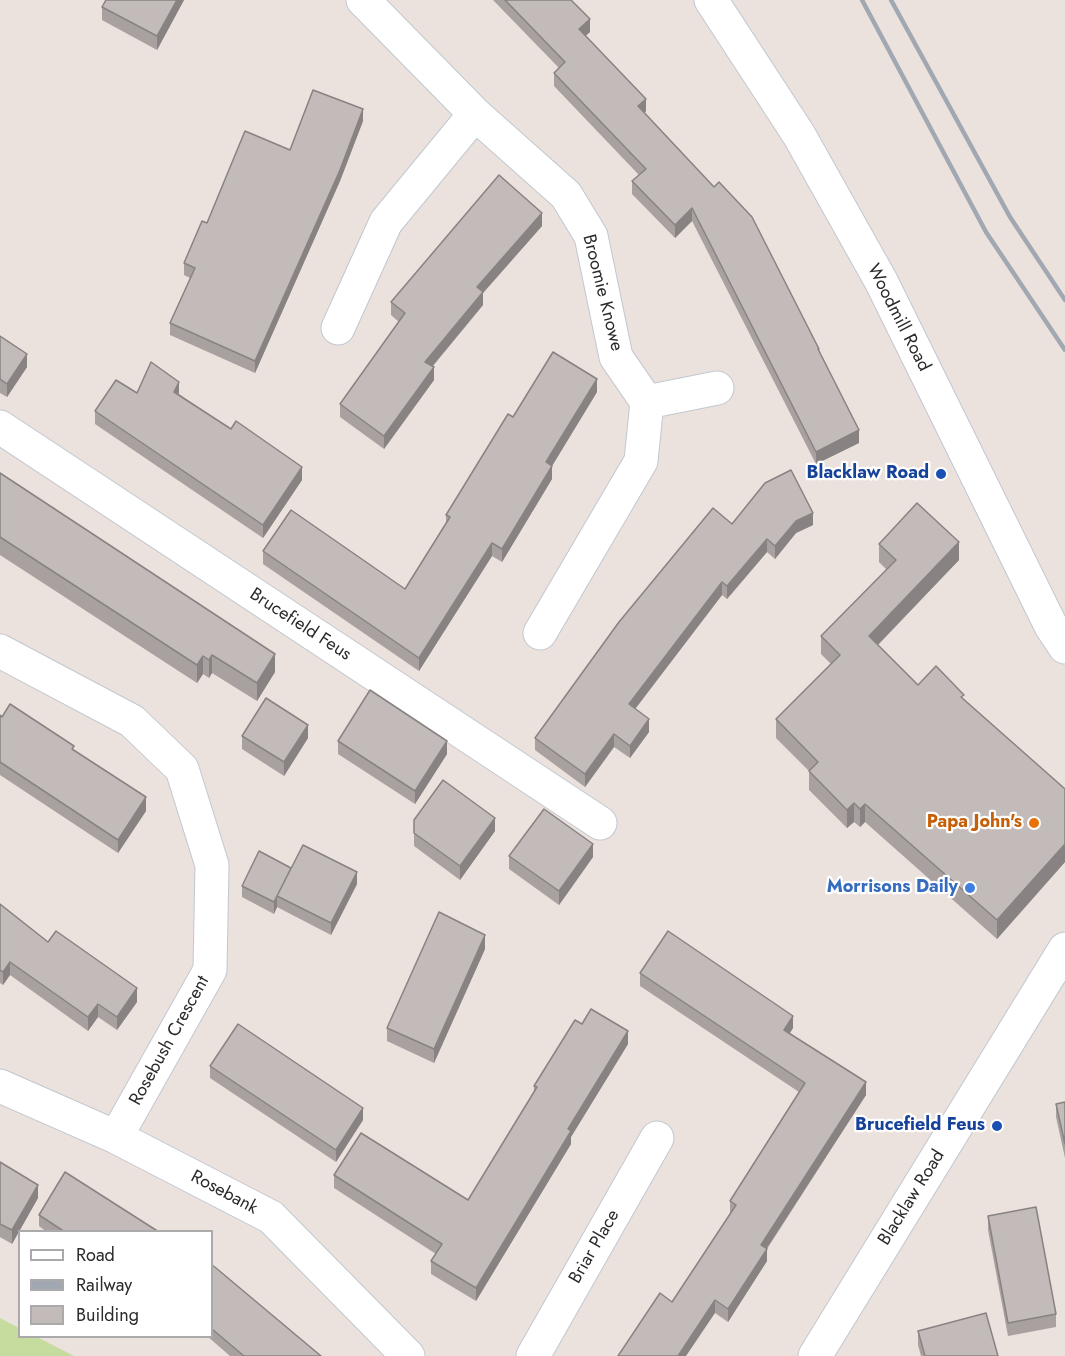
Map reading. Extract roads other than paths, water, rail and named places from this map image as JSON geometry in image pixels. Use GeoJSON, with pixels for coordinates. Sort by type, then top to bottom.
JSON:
{"type":"FeatureCollection","features":[{"type":"Feature","properties":{"kind":"street","name":"Broomie Knowe"},"geometry":{"type":"LineString","coordinates":[[363,0],[475,114],[566,195],[591,236],[616,357],[647,402]]}},
{"type":"Feature","properties":{"kind":"street","name":"Woodmill Road"},"geometry":{"type":"LineString","coordinates":[[711,0],[799,135],[880,280],[1051,626],[1065,647]]}},
{"type":"Feature","properties":{"kind":"street"},"geometry":{"type":"LineString","coordinates":[[338,328],[386,222],[475,114]]}},
{"type":"Feature","properties":{"kind":"street"},"geometry":{"type":"LineString","coordinates":[[540,633],[641,461],[647,402],[717,388]]}},
{"type":"Feature","properties":{"kind":"street","name":"Brucefield Feus"},"geometry":{"type":"LineString","coordinates":[[0,427],[600,823]]}},
{"type":"Feature","properties":{"kind":"street","name":"Rosebush Crescent"},"geometry":{"type":"LineString","coordinates":[[0,651],[132,721],[182,769],[212,865],[210,970],[116,1137]]}},
{"type":"Feature","properties":{"kind":"street","name":"Blacklaw Road"},"geometry":{"type":"LineString","coordinates":[[815,1356],[1065,949]]}},
{"type":"Feature","properties":{"kind":"street","name":"Rosebank"},"geometry":{"type":"LineString","coordinates":[[0,1086],[116,1137],[271,1217],[408,1356]]}},
{"type":"Feature","properties":{"kind":"street","name":"Briar Place"},"geometry":{"type":"LineString","coordinates":[[533,1356],[657,1138]]}},
{"type":"Feature","properties":{"kind":"railway"},"geometry":{"type":"LineString","coordinates":[[862,0],[986,232],[1065,350]]}},
{"type":"Feature","properties":{"kind":"railway"},"geometry":{"type":"LineString","coordinates":[[891,0],[1010,217],[1065,300]]}},
{"type":"Feature","properties":{"kind":"place","name":"Blacklaw Road"},"geometry":{"type":"Point","coordinates":[941,474]}},
{"type":"Feature","properties":{"kind":"place","name":"Papa John's"},"geometry":{"type":"Point","coordinates":[1034,823]}},
{"type":"Feature","properties":{"kind":"place","name":"Morrisons Daily"},"geometry":{"type":"Point","coordinates":[970,888]}},
{"type":"Feature","properties":{"kind":"place","name":"Brucefield Feus"},"geometry":{"type":"Point","coordinates":[997,1126]}}]}
